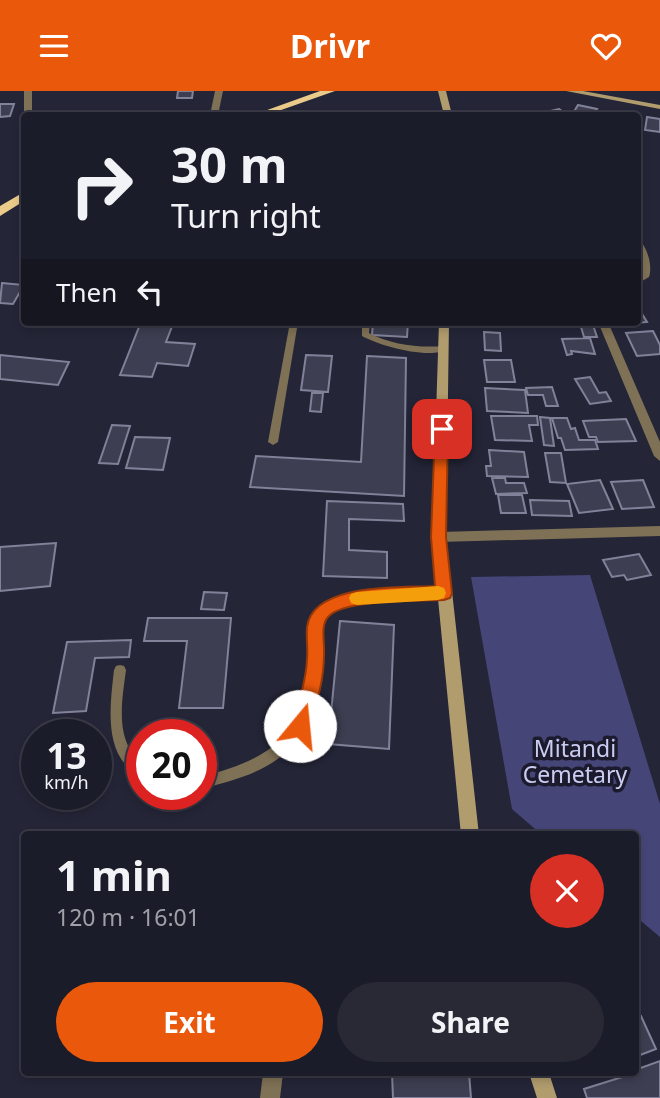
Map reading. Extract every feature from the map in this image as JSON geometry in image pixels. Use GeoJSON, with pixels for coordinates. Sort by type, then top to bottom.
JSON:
{"type":"FeatureCollection","features":[{"type":"Feature","properties":{"kind":"highway"},"geometry":{"type":"LineString","coordinates":[[267,112],[330,91]]}},
{"type":"Feature","properties":{"kind":"highway"},"geometry":{"type":"LineString","coordinates":[[0,212],[21,198]]}},
{"type":"Feature","properties":{"kind":"main road"},"geometry":{"type":"LineString","coordinates":[[442,91],[447,112]]}},
{"type":"Feature","properties":{"kind":"main road"},"geometry":{"type":"LineString","coordinates":[[569,91],[660,107]]}},
{"type":"Feature","properties":{"kind":"main road"},"geometry":{"type":"LineString","coordinates":[[444,326],[439,537],[470,831]]}},
{"type":"Feature","properties":{"kind":"main road"},"geometry":{"type":"LineString","coordinates":[[540,1076],[547,1098]]}},
{"type":"Feature","properties":{"kind":"street"},"geometry":{"type":"LineString","coordinates":[[28,91],[28,112]]}},
{"type":"Feature","properties":{"kind":"street"},"geometry":{"type":"LineString","coordinates":[[215,112],[219,91]]}},
{"type":"Feature","properties":{"kind":"street"},"geometry":{"type":"LineString","coordinates":[[641,251],[647,268],[646,275],[641,278]]}},
{"type":"Feature","properties":{"kind":"street"},"geometry":{"type":"LineString","coordinates":[[605,326],[660,456]]}},
{"type":"Feature","properties":{"kind":"street"},"geometry":{"type":"LineString","coordinates":[[439,537],[660,531]]}},
{"type":"Feature","properties":{"kind":"street"},"geometry":{"type":"LineString","coordinates":[[270,1098],[273,1076]]}},
{"type":"Feature","properties":{"kind":"lane"},"geometry":{"type":"LineString","coordinates":[[274,442],[293,326]]}},
{"type":"Feature","properties":{"kind":"lane"},"geometry":{"type":"LineString","coordinates":[[366,326],[365,334],[379,341],[426,349],[444,349]]}},
{"type":"Feature","properties":{"kind":"lane"},"geometry":{"type":"LineString","coordinates":[[217,779],[239,774],[255,766],[286,744],[300,726],[311,691],[316,661],[316,625],[322,612],[332,604],[375,596],[444,593]]}},
{"type":"Feature","properties":{"kind":"lane"},"geometry":{"type":"LineString","coordinates":[[120,670],[115,732],[126,753]]}},
{"type":"Feature","properties":{"kind":"green space","name":"Mitandi Cemetary"},"geometry":{"type":"Polygon","coordinates":[[[590,575],[660,804],[660,937],[639,919],[639,831],[537,831],[512,809],[471,577],[590,575]]]}},
{"type":"Feature","properties":{"kind":"building"},"geometry":{"type":"Polygon","coordinates":[[[178,91],[193,91],[192,98],[177,98],[178,91]]]}},
{"type":"Feature","properties":{"kind":"building"},"geometry":{"type":"Polygon","coordinates":[[[0,104],[14,104],[10,116],[0,117],[0,104]]]}},
{"type":"Feature","properties":{"kind":"building"},"geometry":{"type":"Polygon","coordinates":[[[578,105],[597,109],[595,112],[574,112],[578,105]]]}},
{"type":"Feature","properties":{"kind":"building"},"geometry":{"type":"Polygon","coordinates":[[[647,117],[660,119],[660,132],[645,130],[647,117]]]}},
{"type":"Feature","properties":{"kind":"building"},"geometry":{"type":"Polygon","coordinates":[[[2,283],[21,285],[13,304],[0,303],[2,283]]]}},
{"type":"Feature","properties":{"kind":"building"},"geometry":{"type":"Polygon","coordinates":[[[139,326],[172,326],[166,342],[195,344],[188,366],[157,363],[152,377],[120,375],[139,326]]]}},
{"type":"Feature","properties":{"kind":"building"},"geometry":{"type":"Polygon","coordinates":[[[373,326],[408,326],[407,337],[372,335],[373,326]]]}},
{"type":"Feature","properties":{"kind":"building"},"geometry":{"type":"Polygon","coordinates":[[[593,326],[597,337],[584,337],[581,327],[570,327],[593,326]]]}},
{"type":"Feature","properties":{"kind":"building"},"geometry":{"type":"Polygon","coordinates":[[[653,331],[660,345],[660,354],[637,356],[626,333],[653,331]]]}},
{"type":"Feature","properties":{"kind":"building"},"geometry":{"type":"Polygon","coordinates":[[[484,332],[500,333],[501,351],[485,350],[484,332]]]}},
{"type":"Feature","properties":{"kind":"building"},"geometry":{"type":"Polygon","coordinates":[[[590,338],[595,354],[571,351],[572,354],[567,355],[562,339],[590,338]]]}},
{"type":"Feature","properties":{"kind":"building"},"geometry":{"type":"Polygon","coordinates":[[[0,355],[69,362],[58,385],[0,379],[0,355]]]}},
{"type":"Feature","properties":{"kind":"building"},"geometry":{"type":"Polygon","coordinates":[[[306,355],[332,356],[328,392],[301,390],[306,355]]]}},
{"type":"Feature","properties":{"kind":"building"},"geometry":{"type":"Polygon","coordinates":[[[367,356],[406,358],[404,496],[250,487],[256,456],[361,462],[367,356]]]}},
{"type":"Feature","properties":{"kind":"building"},"geometry":{"type":"Polygon","coordinates":[[[484,360],[511,360],[515,382],[487,382],[484,360]]]}},
{"type":"Feature","properties":{"kind":"building"},"geometry":{"type":"Polygon","coordinates":[[[590,377],[599,393],[606,392],[611,401],[590,404],[575,379],[590,377]]]}},
{"type":"Feature","properties":{"kind":"building"},"geometry":{"type":"Polygon","coordinates":[[[552,387],[558,406],[546,406],[543,395],[528,395],[526,388],[552,387]]]}},
{"type":"Feature","properties":{"kind":"building"},"geometry":{"type":"Polygon","coordinates":[[[485,388],[525,390],[528,413],[487,411],[485,388]]]}},
{"type":"Feature","properties":{"kind":"building"},"geometry":{"type":"Polygon","coordinates":[[[312,393],[323,393],[321,412],[310,411],[312,393]]]}},
{"type":"Feature","properties":{"kind":"building"},"geometry":{"type":"Polygon","coordinates":[[[491,416],[537,416],[538,425],[529,425],[532,441],[495,440],[491,416]]]}},
{"type":"Feature","properties":{"kind":"building"},"geometry":{"type":"Polygon","coordinates":[[[540,417],[550,418],[554,446],[544,445],[540,417]]]}},
{"type":"Feature","properties":{"kind":"building"},"geometry":{"type":"Polygon","coordinates":[[[552,418],[567,418],[571,429],[575,428],[579,440],[595,440],[598,449],[565,450],[552,418]]]}},
{"type":"Feature","properties":{"kind":"building"},"geometry":{"type":"Polygon","coordinates":[[[626,419],[636,441],[598,442],[596,437],[589,437],[583,421],[626,419]]]}},
{"type":"Feature","properties":{"kind":"building"},"geometry":{"type":"Polygon","coordinates":[[[112,425],[130,426],[118,464],[99,463],[112,425]]]}},
{"type":"Feature","properties":{"kind":"building"},"geometry":{"type":"Polygon","coordinates":[[[135,437],[170,438],[163,470],[126,468],[135,437]]]}},
{"type":"Feature","properties":{"kind":"building"},"geometry":{"type":"Polygon","coordinates":[[[489,450],[524,452],[528,477],[487,476],[486,466],[491,466],[489,450]]]}},
{"type":"Feature","properties":{"kind":"building"},"geometry":{"type":"Polygon","coordinates":[[[545,453],[561,453],[566,483],[550,482],[545,453]]]}},
{"type":"Feature","properties":{"kind":"building"},"geometry":{"type":"Polygon","coordinates":[[[492,478],[505,478],[506,483],[524,483],[527,493],[496,494],[492,478]]]}},
{"type":"Feature","properties":{"kind":"building"},"geometry":{"type":"Polygon","coordinates":[[[600,480],[613,509],[579,513],[567,484],[600,480]]]}},
{"type":"Feature","properties":{"kind":"building"},"geometry":{"type":"Polygon","coordinates":[[[643,480],[654,507],[622,509],[611,482],[643,480]]]}},
{"type":"Feature","properties":{"kind":"building"},"geometry":{"type":"Polygon","coordinates":[[[498,495],[522,495],[526,513],[501,513],[498,495]]]}},
{"type":"Feature","properties":{"kind":"building"},"geometry":{"type":"Polygon","coordinates":[[[530,500],[569,501],[572,516],[532,515],[530,500]]]}},
{"type":"Feature","properties":{"kind":"building"},"geometry":{"type":"Polygon","coordinates":[[[327,501],[403,504],[404,521],[349,519],[349,550],[387,552],[387,578],[323,576],[327,501]]]}},
{"type":"Feature","properties":{"kind":"building"},"geometry":{"type":"Polygon","coordinates":[[[56,543],[50,586],[0,591],[0,547],[56,543]]]}},
{"type":"Feature","properties":{"kind":"building"},"geometry":{"type":"Polygon","coordinates":[[[639,554],[651,575],[627,580],[624,575],[612,577],[603,560],[639,554]]]}},
{"type":"Feature","properties":{"kind":"building"},"geometry":{"type":"Polygon","coordinates":[[[204,592],[227,593],[224,610],[201,609],[204,592]]]}},
{"type":"Feature","properties":{"kind":"building"},"geometry":{"type":"Polygon","coordinates":[[[148,618],[231,618],[223,708],[179,708],[187,641],[144,641],[148,618]]]}},
{"type":"Feature","properties":{"kind":"building"},"geometry":{"type":"Polygon","coordinates":[[[340,621],[394,625],[389,749],[328,744],[340,621]]]}},
{"type":"Feature","properties":{"kind":"building"},"geometry":{"type":"Polygon","coordinates":[[[131,640],[129,657],[95,658],[86,711],[53,713],[67,642],[131,640]]]}},
{"type":"Feature","properties":{"kind":"building"},"geometry":{"type":"Polygon","coordinates":[[[639,1017],[656,1049],[639,1055],[639,1017]]]}},
{"type":"Feature","properties":{"kind":"building"},"geometry":{"type":"Polygon","coordinates":[[[660,1061],[660,1098],[587,1098],[584,1089],[625,1076],[639,1076],[639,1069],[660,1061]]]}},
{"type":"Feature","properties":{"kind":"building"},"geometry":{"type":"Polygon","coordinates":[[[392,1076],[469,1076],[471,1098],[393,1098],[392,1076]]]}},
{"type":"Feature","properties":{"kind":"slow traffic"},"geometry":{"type":"LineString","coordinates":[[357,598],[438,593]]}},
{"type":"Feature","properties":{"kind":"route"},"geometry":{"type":"LineString","coordinates":[[300,726],[311,691],[316,661],[316,625],[322,612],[332,604],[375,596],[444,593],[439,537],[442,429]]}}]}
